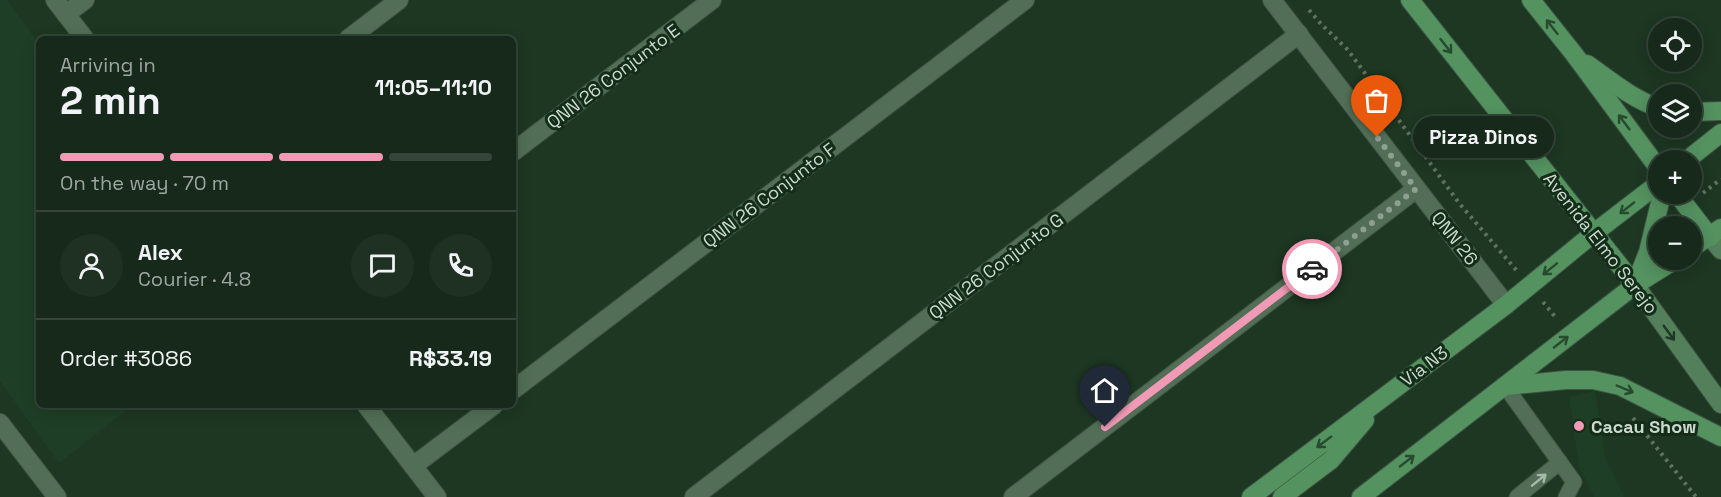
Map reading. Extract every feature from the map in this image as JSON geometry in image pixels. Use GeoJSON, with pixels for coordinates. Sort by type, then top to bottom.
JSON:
{"type":"FeatureCollection","features":[{"type":"Feature","properties":{"kind":"main road","name":"Avenida Elmo Serejo"},"geometry":{"type":"LineString","coordinates":[[1410,0],[1635,285],[1721,404]]}},
{"type":"Feature","properties":{"kind":"main road"},"geometry":{"type":"LineString","coordinates":[[1531,0],[1648,154]]}},
{"type":"Feature","properties":{"kind":"main road"},"geometry":{"type":"LineString","coordinates":[[1574,54],[1630,95],[1648,104]]}},
{"type":"Feature","properties":{"kind":"main road"},"geometry":{"type":"LineString","coordinates":[[1702,112],[1721,111]]}},
{"type":"Feature","properties":{"kind":"main road"},"geometry":{"type":"LineString","coordinates":[[1700,150],[1721,134]]}},
{"type":"Feature","properties":{"kind":"main road","name":"Via N3"},"geometry":{"type":"LineString","coordinates":[[1251,497],[1506,305],[1648,191]]}},
{"type":"Feature","properties":{"kind":"main road"},"geometry":{"type":"LineString","coordinates":[[1635,285],[1648,252],[1660,204]]}},
{"type":"Feature","properties":{"kind":"main road"},"geometry":{"type":"LineString","coordinates":[[1686,204],[1717,238],[1702,244]]}},
{"type":"Feature","properties":{"kind":"main road"},"geometry":{"type":"LineString","coordinates":[[1361,497],[1635,285],[1659,270]]}},
{"type":"Feature","properties":{"kind":"main road"},"geometry":{"type":"LineString","coordinates":[[1505,386],[1566,380],[1593,380],[1620,386],[1721,437]]}},
{"type":"Feature","properties":{"kind":"main road"},"geometry":{"type":"LineString","coordinates":[[1282,497],[1331,460],[1388,393]]}},
{"type":"Feature","properties":{"kind":"street"},"geometry":{"type":"LineString","coordinates":[[83,36],[61,7],[85,0]]}},
{"type":"Feature","properties":{"kind":"street"},"geometry":{"type":"LineString","coordinates":[[352,36],[399,0]]}},
{"type":"Feature","properties":{"kind":"street","name":"QNN 26 Conjunto E"},"geometry":{"type":"LineString","coordinates":[[516,150],[712,0]]}},
{"type":"Feature","properties":{"kind":"street","name":"QNN 26 Conjunto F"},"geometry":{"type":"LineString","coordinates":[[516,388],[1025,0]]}},
{"type":"Feature","properties":{"kind":"street","name":"QNN 26"},"geometry":{"type":"LineString","coordinates":[[1272,0],[1506,305]]}},
{"type":"Feature","properties":{"kind":"street","name":"QNN 26 Conjunto G"},"geometry":{"type":"LineString","coordinates":[[694,497],[1299,34]]}},
{"type":"Feature","properties":{"kind":"street"},"geometry":{"type":"LineString","coordinates":[[1013,497],[1416,189]]}},
{"type":"Feature","properties":{"kind":"street"},"geometry":{"type":"LineString","coordinates":[[368,408],[437,497]]}},
{"type":"Feature","properties":{"kind":"street"},"geometry":{"type":"LineString","coordinates":[[413,466],[490,408]]}},
{"type":"Feature","properties":{"kind":"street"},"geometry":{"type":"LineString","coordinates":[[0,423],[57,497]]}},
{"type":"Feature","properties":{"kind":"lane"},"geometry":{"type":"LineString","coordinates":[[1505,386],[1574,482],[1566,497]]}},
{"type":"Feature","properties":{"kind":"lane"},"geometry":{"type":"LineString","coordinates":[[1517,497],[1560,462]]}},
{"type":"Feature","properties":{"kind":"path"},"geometry":{"type":"LineString","coordinates":[[1308,8],[1348,50],[1459,203],[1570,335]]}},
{"type":"Feature","properties":{"kind":"path"},"geometry":{"type":"LineString","coordinates":[[1703,194],[1721,179]]}},
{"type":"Feature","properties":{"kind":"path"},"geometry":{"type":"LineString","coordinates":[[1606,383],[1696,497]]}},
{"type":"Feature","properties":{"kind":"shaded area"},"geometry":{"type":"Polygon","coordinates":[[[0,0],[7,0],[36,40],[36,408],[129,408],[59,463],[0,381],[0,0]]]}},
{"type":"Feature","properties":{"kind":"shaded area"},"geometry":{"type":"Polygon","coordinates":[[[1595,391],[1605,457],[1624,497],[1594,497],[1579,466],[1569,397],[1595,391]]]}},
{"type":"Feature","properties":{"kind":"way so far"},"geometry":{"type":"LineString","coordinates":[[1312,269],[1416,189],[1377,137]]}},
{"type":"Feature","properties":{"kind":"place","name":"Pizza Dinos"},"geometry":{"type":"Point","coordinates":[1377,137]}},
{"type":"Feature","properties":{"kind":"place","name":"Cacau Show"},"geometry":{"type":"Point","coordinates":[1579,426]}},
{"type":"Feature","properties":{"kind":"route"},"geometry":{"type":"LineString","coordinates":[[1105,427],[1312,269]]}}]}
